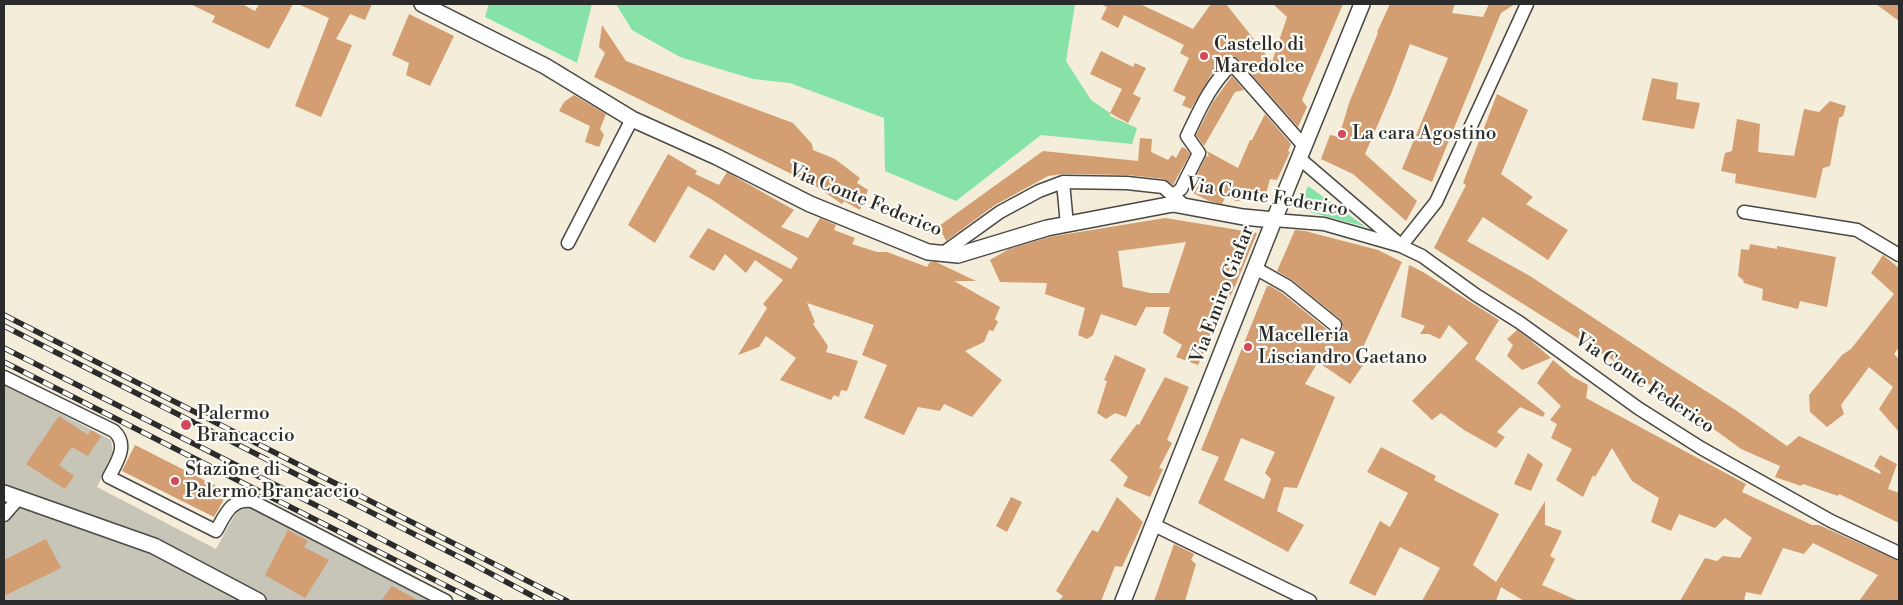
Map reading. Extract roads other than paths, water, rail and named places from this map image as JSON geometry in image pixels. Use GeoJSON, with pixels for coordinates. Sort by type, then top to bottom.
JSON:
{"type":"FeatureCollection","features":[{"type":"Feature","properties":{"kind":"street","name":"Via Conte Federico"},"geometry":{"type":"LineString","coordinates":[[422,4],[545,66],[632,119],[717,157],[810,204],[928,252],[958,254],[1047,228],[1173,204],[1243,217],[1324,224],[1401,246],[1422,256],[1476,295],[1519,322],[1638,408],[1701,448],[1832,521],[1899,553]]}},
{"type":"Feature","properties":{"kind":"street","name":"Via Emiro Giafar"},"geometry":{"type":"LineString","coordinates":[[1123,601],[1362,4]]}},
{"type":"Feature","properties":{"kind":"street"},"geometry":{"type":"LineString","coordinates":[[1173,195],[1181,189],[1199,153],[1187,136],[1214,84],[1232,64],[1302,152],[1401,246],[1436,202],[1527,4]]}},
{"type":"Feature","properties":{"kind":"street"},"geometry":{"type":"LineString","coordinates":[[568,243],[632,119]]}},
{"type":"Feature","properties":{"kind":"street"},"geometry":{"type":"LineString","coordinates":[[1063,182],[1067,225]]}},
{"type":"Feature","properties":{"kind":"street"},"geometry":{"type":"LineString","coordinates":[[943,254],[1000,212],[1039,191],[1063,182],[1127,183],[1163,187],[1185,206]]}},
{"type":"Feature","properties":{"kind":"street"},"geometry":{"type":"LineString","coordinates":[[1744,212],[1857,230],[1899,255]]}},
{"type":"Feature","properties":{"kind":"street"},"geometry":{"type":"LineString","coordinates":[[1255,268],[1287,286],[1335,325]]}},
{"type":"Feature","properties":{"kind":"street"},"geometry":{"type":"LineString","coordinates":[[4,377],[114,431],[121,439],[121,452],[109,478],[216,531],[230,507],[241,501],[252,501],[446,601]]}},
{"type":"Feature","properties":{"kind":"street"},"geometry":{"type":"LineString","coordinates":[[4,515],[11,496],[154,546],[258,601]]}},
{"type":"Feature","properties":{"kind":"street"},"geometry":{"type":"LineString","coordinates":[[1154,525],[1310,601]]}},
{"type":"Feature","properties":{"kind":"railway"},"geometry":{"type":"LineString","coordinates":[[4,315],[567,601]]}},
{"type":"Feature","properties":{"kind":"railway"},"geometry":{"type":"LineString","coordinates":[[4,326],[469,562],[542,601]]}},
{"type":"Feature","properties":{"kind":"railway"},"geometry":{"type":"LineString","coordinates":[[4,348],[341,518],[500,601]]}},
{"type":"Feature","properties":{"kind":"railway"},"geometry":{"type":"LineString","coordinates":[[4,362],[476,601]]}},
{"type":"Feature","properties":{"kind":"place","name":"Castello di Maredolce"},"geometry":{"type":"Point","coordinates":[1204,56]}},
{"type":"Feature","properties":{"kind":"place","name":"La cara Agostino"},"geometry":{"type":"Point","coordinates":[1342,134]}},
{"type":"Feature","properties":{"kind":"place","name":"Macelleria Lisciandro Gaetano"},"geometry":{"type":"Point","coordinates":[1248,347]}},
{"type":"Feature","properties":{"kind":"place","name":"Palermo Brancaccio"},"geometry":{"type":"Point","coordinates":[186,425]}},
{"type":"Feature","properties":{"kind":"place","name":"Stazione di Palermo Brancaccio"},"geometry":{"type":"Point","coordinates":[175,481]}}]}
